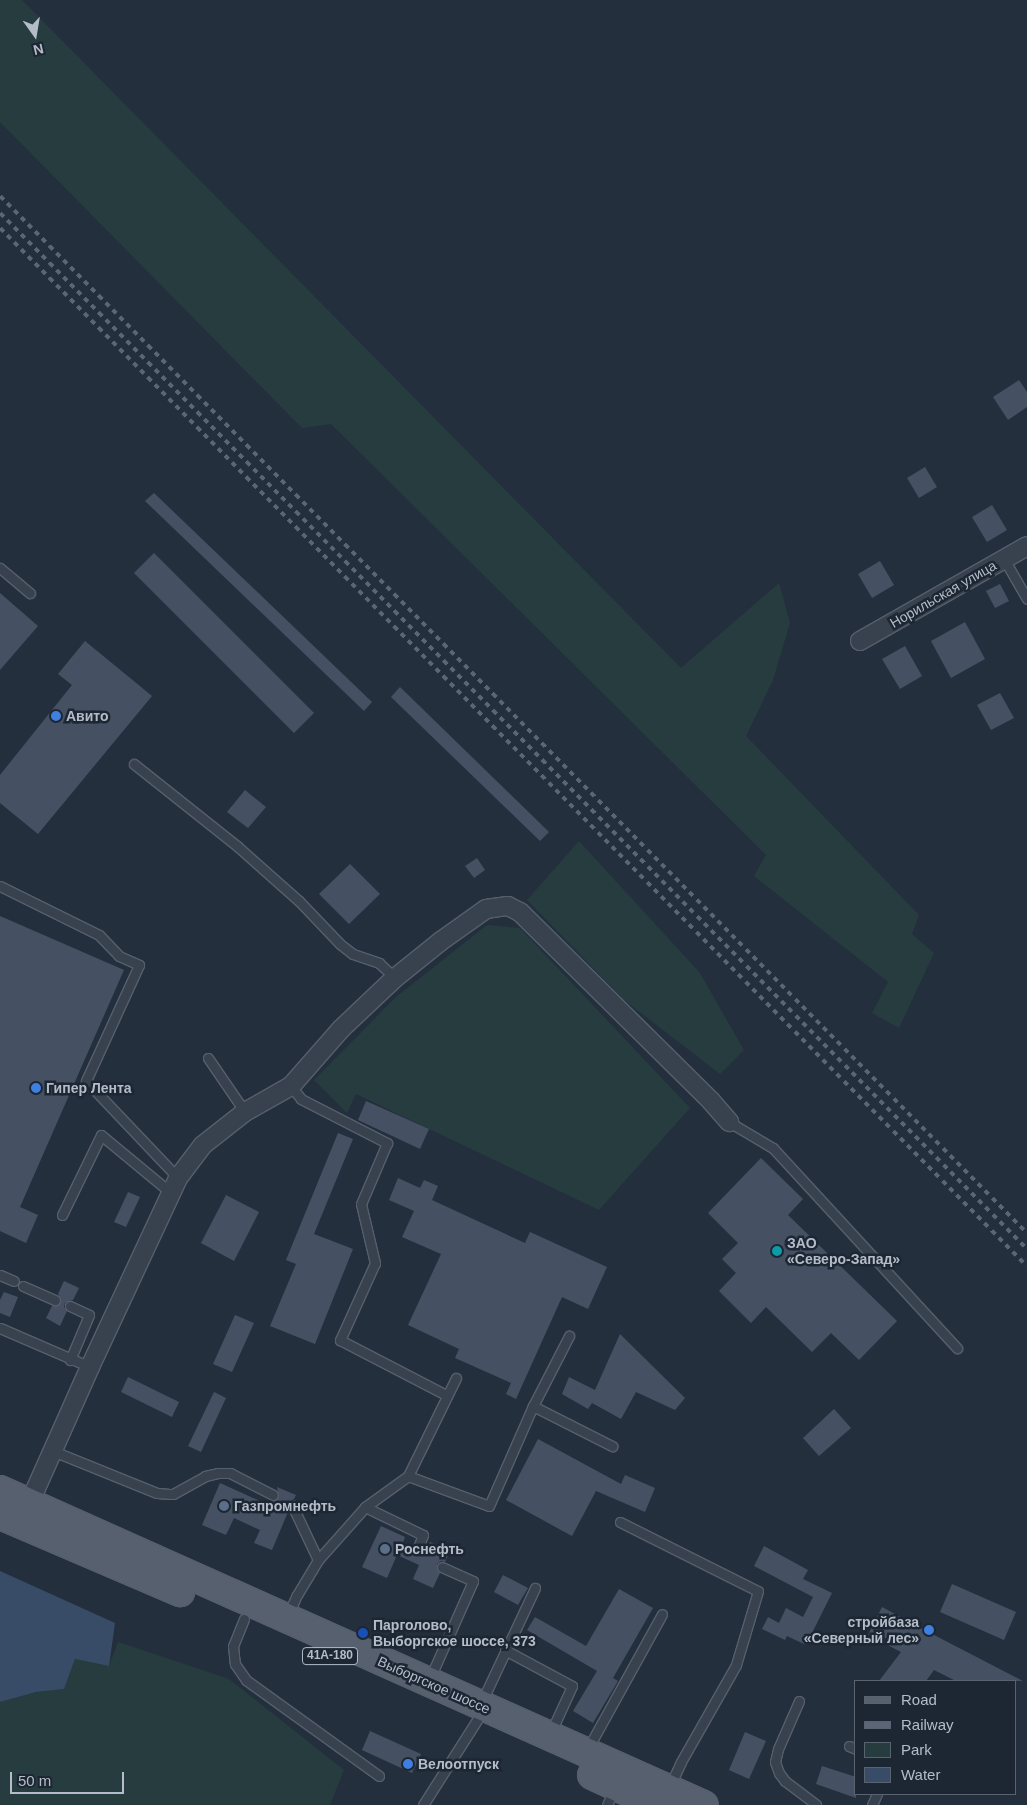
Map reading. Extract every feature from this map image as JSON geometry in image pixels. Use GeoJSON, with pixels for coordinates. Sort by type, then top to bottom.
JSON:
{"type":"FeatureCollection","features":[{"type":"Feature","properties":{"kind":"main road","name":"Выборгское шоссе"},"geometry":{"type":"LineString","coordinates":[[0,1490],[428,1683],[611,1796],[663,1797],[704,1805]]}},
{"type":"Feature","properties":{"kind":"main road","name":"Выборгское шоссе"},"geometry":{"type":"LineString","coordinates":[[0,1515],[244,1619],[478,1713],[549,1736],[586,1752],[663,1797]]}},
{"type":"Feature","properties":{"kind":"street","name":"Норильская улица"},"geometry":{"type":"LineString","coordinates":[[860,641],[1027,546]]}},
{"type":"Feature","properties":{"kind":"street"},"geometry":{"type":"LineString","coordinates":[[29,1504],[90,1367],[175,1185],[203,1145],[245,1112],[291,1086],[341,1029],[395,978],[441,941],[486,910],[508,906],[520,912],[711,1101],[729,1122]]}},
{"type":"Feature","properties":{"kind":"lane"},"geometry":{"type":"LineString","coordinates":[[1004,559],[1027,599]]}},
{"type":"Feature","properties":{"kind":"lane"},"geometry":{"type":"LineString","coordinates":[[0,568],[30,593]]}},
{"type":"Feature","properties":{"kind":"lane"},"geometry":{"type":"LineString","coordinates":[[134,764],[237,846],[299,901],[340,944],[360,956],[379,962],[395,978]]}},
{"type":"Feature","properties":{"kind":"lane"},"geometry":{"type":"LineString","coordinates":[[0,886],[99,934],[119,956],[139,965],[86,1081],[175,1185]]}},
{"type":"Feature","properties":{"kind":"lane"},"geometry":{"type":"LineString","coordinates":[[208,1058],[245,1112]]}},
{"type":"Feature","properties":{"kind":"lane"},"geometry":{"type":"LineString","coordinates":[[291,1086],[301,1099],[387,1143],[360,1204],[376,1263],[340,1340],[446,1395]]}},
{"type":"Feature","properties":{"kind":"lane"},"geometry":{"type":"LineString","coordinates":[[729,1122],[773,1148],[957,1348]]}},
{"type":"Feature","properties":{"kind":"lane"},"geometry":{"type":"LineString","coordinates":[[62,1215],[101,1135],[175,1185]]}},
{"type":"Feature","properties":{"kind":"lane"},"geometry":{"type":"LineString","coordinates":[[0,1275],[14,1281]]}},
{"type":"Feature","properties":{"kind":"lane"},"geometry":{"type":"LineString","coordinates":[[24,1286],[55,1300]]}},
{"type":"Feature","properties":{"kind":"lane"},"geometry":{"type":"LineString","coordinates":[[70,1306],[89,1315],[70,1360]]}},
{"type":"Feature","properties":{"kind":"lane"},"geometry":{"type":"LineString","coordinates":[[0,1328],[70,1360],[90,1367]]}},
{"type":"Feature","properties":{"kind":"lane"},"geometry":{"type":"LineString","coordinates":[[408,1476],[489,1506],[533,1406],[569,1336]]}},
{"type":"Feature","properties":{"kind":"lane"},"geometry":{"type":"LineString","coordinates":[[286,1619],[297,1595],[318,1560],[365,1507],[408,1476],[446,1395],[456,1378]]}},
{"type":"Feature","properties":{"kind":"lane"},"geometry":{"type":"LineString","coordinates":[[533,1406],[612,1446]]}},
{"type":"Feature","properties":{"kind":"lane"},"geometry":{"type":"LineString","coordinates":[[53,1451],[157,1494],[173,1494],[205,1476],[230,1473],[273,1495]]}},
{"type":"Feature","properties":{"kind":"lane"},"geometry":{"type":"LineString","coordinates":[[292,1504],[299,1515],[318,1560]]}},
{"type":"Feature","properties":{"kind":"lane"},"geometry":{"type":"LineString","coordinates":[[365,1507],[423,1535],[416,1550]]}},
{"type":"Feature","properties":{"kind":"lane"},"geometry":{"type":"LineString","coordinates":[[620,1522],[758,1591],[736,1665],[663,1797]]}},
{"type":"Feature","properties":{"kind":"lane"},"geometry":{"type":"LineString","coordinates":[[428,1683],[473,1580],[442,1567]]}},
{"type":"Feature","properties":{"kind":"lane"},"geometry":{"type":"LineString","coordinates":[[423,1805],[478,1713],[505,1650],[535,1588]]}},
{"type":"Feature","properties":{"kind":"lane"},"geometry":{"type":"LineString","coordinates":[[586,1752],[662,1614]]}},
{"type":"Feature","properties":{"kind":"lane"},"geometry":{"type":"LineString","coordinates":[[244,1619],[233,1646],[235,1664],[246,1680],[379,1776]]}},
{"type":"Feature","properties":{"kind":"lane"},"geometry":{"type":"LineString","coordinates":[[505,1650],[572,1686],[549,1736]]}},
{"type":"Feature","properties":{"kind":"lane"},"geometry":{"type":"LineString","coordinates":[[799,1702],[778,1749],[775,1762],[779,1773],[785,1781],[818,1805]]}},
{"type":"Feature","properties":{"kind":"green space"},"geometry":{"type":"Polygon","coordinates":[[[0,0],[22,0],[681,668],[779,583],[790,623],[773,680],[746,736],[919,915],[912,934],[934,953],[899,1028],[872,1013],[888,982],[754,876],[766,855],[331,424],[302,428],[0,122],[0,0]]]}},
{"type":"Feature","properties":{"kind":"green space"},"geometry":{"type":"Polygon","coordinates":[[[579,841],[700,973],[744,1050],[720,1074],[624,1000],[527,900],[579,841]]]}},
{"type":"Feature","properties":{"kind":"green space"},"geometry":{"type":"Polygon","coordinates":[[[487,925],[520,928],[690,1108],[599,1210],[356,1094],[347,1113],[314,1080],[396,997],[487,925]]]}},
{"type":"Feature","properties":{"kind":"green space"},"geometry":{"type":"Polygon","coordinates":[[[118,1642],[229,1679],[344,1770],[330,1805],[0,1805],[0,1702],[36,1692],[64,1689],[75,1659],[109,1666],[118,1642]]]}},
{"type":"Feature","properties":{"kind":"water"},"geometry":{"type":"Polygon","coordinates":[[[0,1571],[115,1623],[109,1666],[75,1659],[64,1689],[36,1692],[0,1702],[0,1571]]]}},
{"type":"Feature","properties":{"kind":"building"},"geometry":{"type":"Polygon","coordinates":[[[1019,380],[1027,392],[1027,407],[1008,420],[993,397],[1019,380]]]}},
{"type":"Feature","properties":{"kind":"building"},"geometry":{"type":"Polygon","coordinates":[[[925,467],[937,487],[919,498],[907,478],[925,467]]]}},
{"type":"Feature","properties":{"kind":"building"},"geometry":{"type":"Polygon","coordinates":[[[154,493],[372,702],[364,711],[145,501],[154,493]]]}},
{"type":"Feature","properties":{"kind":"building"},"geometry":{"type":"Polygon","coordinates":[[[992,505],[1007,530],[987,542],[972,517],[992,505]]]}},
{"type":"Feature","properties":{"kind":"building"},"geometry":{"type":"Polygon","coordinates":[[[154,553],[314,713],[294,733],[134,573],[154,553]]]}},
{"type":"Feature","properties":{"kind":"building"},"geometry":{"type":"Polygon","coordinates":[[[880,561],[894,585],[872,598],[858,574],[880,561]]]}},
{"type":"Feature","properties":{"kind":"building"},"geometry":{"type":"Polygon","coordinates":[[[1000,584],[1009,601],[995,608],[986,591],[1000,584]]]}},
{"type":"Feature","properties":{"kind":"building"},"geometry":{"type":"Polygon","coordinates":[[[0,593],[38,626],[0,670],[0,593]]]}},
{"type":"Feature","properties":{"kind":"building"},"geometry":{"type":"Polygon","coordinates":[[[965,622],[985,659],[951,678],[931,641],[965,622]]]}},
{"type":"Feature","properties":{"kind":"building"},"geometry":{"type":"Polygon","coordinates":[[[85,641],[152,696],[38,834],[0,803],[0,775],[72,685],[58,674],[85,641]]]}},
{"type":"Feature","properties":{"kind":"building"},"geometry":{"type":"Polygon","coordinates":[[[905,646],[922,676],[900,689],[882,659],[905,646]]]}},
{"type":"Feature","properties":{"kind":"building"},"geometry":{"type":"Polygon","coordinates":[[[400,687],[549,832],[540,841],[391,697],[400,687]]]}},
{"type":"Feature","properties":{"kind":"building"},"geometry":{"type":"Polygon","coordinates":[[[1000,693],[1014,718],[991,730],[977,705],[1000,693]]]}},
{"type":"Feature","properties":{"kind":"building"},"geometry":{"type":"Polygon","coordinates":[[[245,790],[266,807],[248,828],[227,812],[245,790]]]}},
{"type":"Feature","properties":{"kind":"building"},"geometry":{"type":"Polygon","coordinates":[[[477,858],[485,870],[474,878],[465,866],[477,858]]]}},
{"type":"Feature","properties":{"kind":"building"},"geometry":{"type":"Polygon","coordinates":[[[350,864],[380,894],[349,924],[319,894],[350,864]]]}},
{"type":"Feature","properties":{"kind":"building","name":"Гипер Лента"},"geometry":{"type":"Polygon","coordinates":[[[0,916],[124,970],[20,1207],[38,1215],[26,1243],[0,1231],[0,916]]]}},
{"type":"Feature","properties":{"kind":"building"},"geometry":{"type":"Polygon","coordinates":[[[366,1101],[429,1129],[420,1149],[358,1120],[366,1101]]]}},
{"type":"Feature","properties":{"kind":"building"},"geometry":{"type":"Polygon","coordinates":[[[338,1133],[353,1139],[314,1234],[353,1249],[315,1344],[270,1326],[296,1264],[286,1260],[338,1133]]]}},
{"type":"Feature","properties":{"kind":"building","name":"ЗАО «Северо-Запад»"},"geometry":{"type":"Polygon","coordinates":[[[761,1158],[803,1199],[788,1215],[897,1321],[859,1360],[831,1333],[812,1352],[766,1307],[751,1323],[719,1291],[736,1273],[722,1259],[738,1243],[708,1213],[761,1158]]]}},
{"type":"Feature","properties":{"kind":"building"},"geometry":{"type":"Polygon","coordinates":[[[398,1178],[420,1188],[424,1180],[438,1186],[432,1200],[525,1243],[530,1232],[607,1267],[588,1309],[562,1297],[516,1399],[506,1394],[511,1383],[455,1358],[459,1349],[408,1325],[441,1254],[402,1237],[414,1211],[389,1200],[398,1178]]]}},
{"type":"Feature","properties":{"kind":"building"},"geometry":{"type":"Polygon","coordinates":[[[128,1192],[140,1197],[126,1227],[114,1222],[128,1192]]]}},
{"type":"Feature","properties":{"kind":"building"},"geometry":{"type":"Polygon","coordinates":[[[226,1195],[259,1212],[234,1261],[201,1243],[226,1195]]]}},
{"type":"Feature","properties":{"kind":"building"},"geometry":{"type":"Polygon","coordinates":[[[64,1281],[79,1288],[73,1300],[65,1303],[64,1307],[67,1311],[60,1326],[46,1318],[52,1306],[60,1303],[61,1299],[58,1294],[64,1281]]]}},
{"type":"Feature","properties":{"kind":"building"},"geometry":{"type":"Polygon","coordinates":[[[4,1292],[18,1297],[10,1317],[0,1313],[0,1300],[4,1292]]]}},
{"type":"Feature","properties":{"kind":"building"},"geometry":{"type":"Polygon","coordinates":[[[235,1315],[254,1323],[232,1372],[213,1364],[235,1315]]]}},
{"type":"Feature","properties":{"kind":"building"},"geometry":{"type":"Polygon","coordinates":[[[620,1334],[685,1398],[675,1410],[636,1392],[621,1419],[592,1403],[588,1409],[562,1394],[569,1377],[595,1390],[620,1334]]]}},
{"type":"Feature","properties":{"kind":"building"},"geometry":{"type":"Polygon","coordinates":[[[128,1377],[179,1402],[172,1417],[121,1392],[128,1377]]]}},
{"type":"Feature","properties":{"kind":"building"},"geometry":{"type":"Polygon","coordinates":[[[214,1392],[226,1398],[201,1452],[188,1446],[214,1392]]]}},
{"type":"Feature","properties":{"kind":"building"},"geometry":{"type":"Polygon","coordinates":[[[834,1409],[851,1428],[819,1456],[803,1438],[834,1409]]]}},
{"type":"Feature","properties":{"kind":"building"},"geometry":{"type":"Polygon","coordinates":[[[538,1439],[621,1484],[625,1475],[655,1488],[645,1512],[596,1491],[572,1536],[506,1500],[538,1439]]]}},
{"type":"Feature","properties":{"kind":"building"},"geometry":{"type":"Polygon","coordinates":[[[220,1483],[269,1505],[271,1501],[279,1497],[277,1487],[296,1495],[294,1499],[287,1502],[288,1512],[272,1550],[254,1543],[260,1530],[234,1518],[226,1535],[202,1525],[220,1483]]]}},
{"type":"Feature","properties":{"kind":"building"},"geometry":{"type":"Polygon","coordinates":[[[381,1526],[405,1537],[403,1543],[411,1547],[412,1553],[415,1556],[425,1553],[430,1542],[450,1551],[445,1562],[441,1561],[437,1564],[437,1570],[440,1573],[433,1588],[413,1579],[419,1565],[397,1555],[387,1578],[362,1567],[381,1526]]]}},
{"type":"Feature","properties":{"kind":"building"},"geometry":{"type":"Polygon","coordinates":[[[764,1546],[808,1570],[803,1579],[832,1593],[806,1645],[787,1636],[785,1640],[762,1629],[768,1617],[779,1623],[786,1608],[803,1617],[813,1597],[754,1566],[764,1546]]]}},
{"type":"Feature","properties":{"kind":"building"},"geometry":{"type":"Polygon","coordinates":[[[503,1575],[528,1588],[518,1605],[494,1592],[503,1575]]]}},
{"type":"Feature","properties":{"kind":"building"},"geometry":{"type":"Polygon","coordinates":[[[952,1584],[1016,1612],[1004,1640],[940,1612],[952,1584]]]}},
{"type":"Feature","properties":{"kind":"building"},"geometry":{"type":"Polygon","coordinates":[[[619,1589],[653,1608],[613,1678],[618,1681],[593,1723],[573,1711],[597,1671],[527,1630],[535,1617],[586,1646],[619,1589]]]}},
{"type":"Feature","properties":{"kind":"building"},"geometry":{"type":"Polygon","coordinates":[[[882,1607],[1023,1681],[954,1680],[934,1670],[927,1680],[880,1680],[901,1652],[868,1635],[882,1607]]]}},
{"type":"Feature","properties":{"kind":"building"},"geometry":{"type":"Polygon","coordinates":[[[370,1731],[421,1754],[412,1773],[362,1750],[370,1731]]]}},
{"type":"Feature","properties":{"kind":"building"},"geometry":{"type":"Polygon","coordinates":[[[745,1732],[766,1741],[749,1779],[729,1770],[745,1732]]]}},
{"type":"Feature","properties":{"kind":"building"},"geometry":{"type":"Polygon","coordinates":[[[822,1766],[854,1776],[854,1795],[856,1795],[856,1798],[816,1784],[822,1766]]]}},
{"type":"Feature","properties":{"kind":"railway"},"geometry":{"type":"LineString","coordinates":[[0,196],[1027,1233]]}},
{"type":"Feature","properties":{"kind":"railway"},"geometry":{"type":"LineString","coordinates":[[0,213],[1027,1249]]}},
{"type":"Feature","properties":{"kind":"railway"},"geometry":{"type":"LineString","coordinates":[[0,228],[1027,1266]]}},
{"type":"Feature","properties":{"kind":"place","name":"Авито"},"geometry":{"type":"Point","coordinates":[56,716]}},
{"type":"Feature","properties":{"kind":"place","name":"Гипер Лента"},"geometry":{"type":"Point","coordinates":[36,1088]}},
{"type":"Feature","properties":{"kind":"place","name":"ЗАО «Северо-Запад»"},"geometry":{"type":"Point","coordinates":[777,1251]}},
{"type":"Feature","properties":{"kind":"place","name":"Газпромнефть"},"geometry":{"type":"Point","coordinates":[224,1506]}},
{"type":"Feature","properties":{"kind":"place","name":"Роснефть"},"geometry":{"type":"Point","coordinates":[385,1549]}},
{"type":"Feature","properties":{"kind":"place","name":"стройбаза «Северный лес»"},"geometry":{"type":"Point","coordinates":[929,1630]}},
{"type":"Feature","properties":{"kind":"place","name":"Парголово, Выборгское шоссе, 373"},"geometry":{"type":"Point","coordinates":[363,1633]}},
{"type":"Feature","properties":{"kind":"place","name":"Велоотпуск"},"geometry":{"type":"Point","coordinates":[408,1764]}}]}
